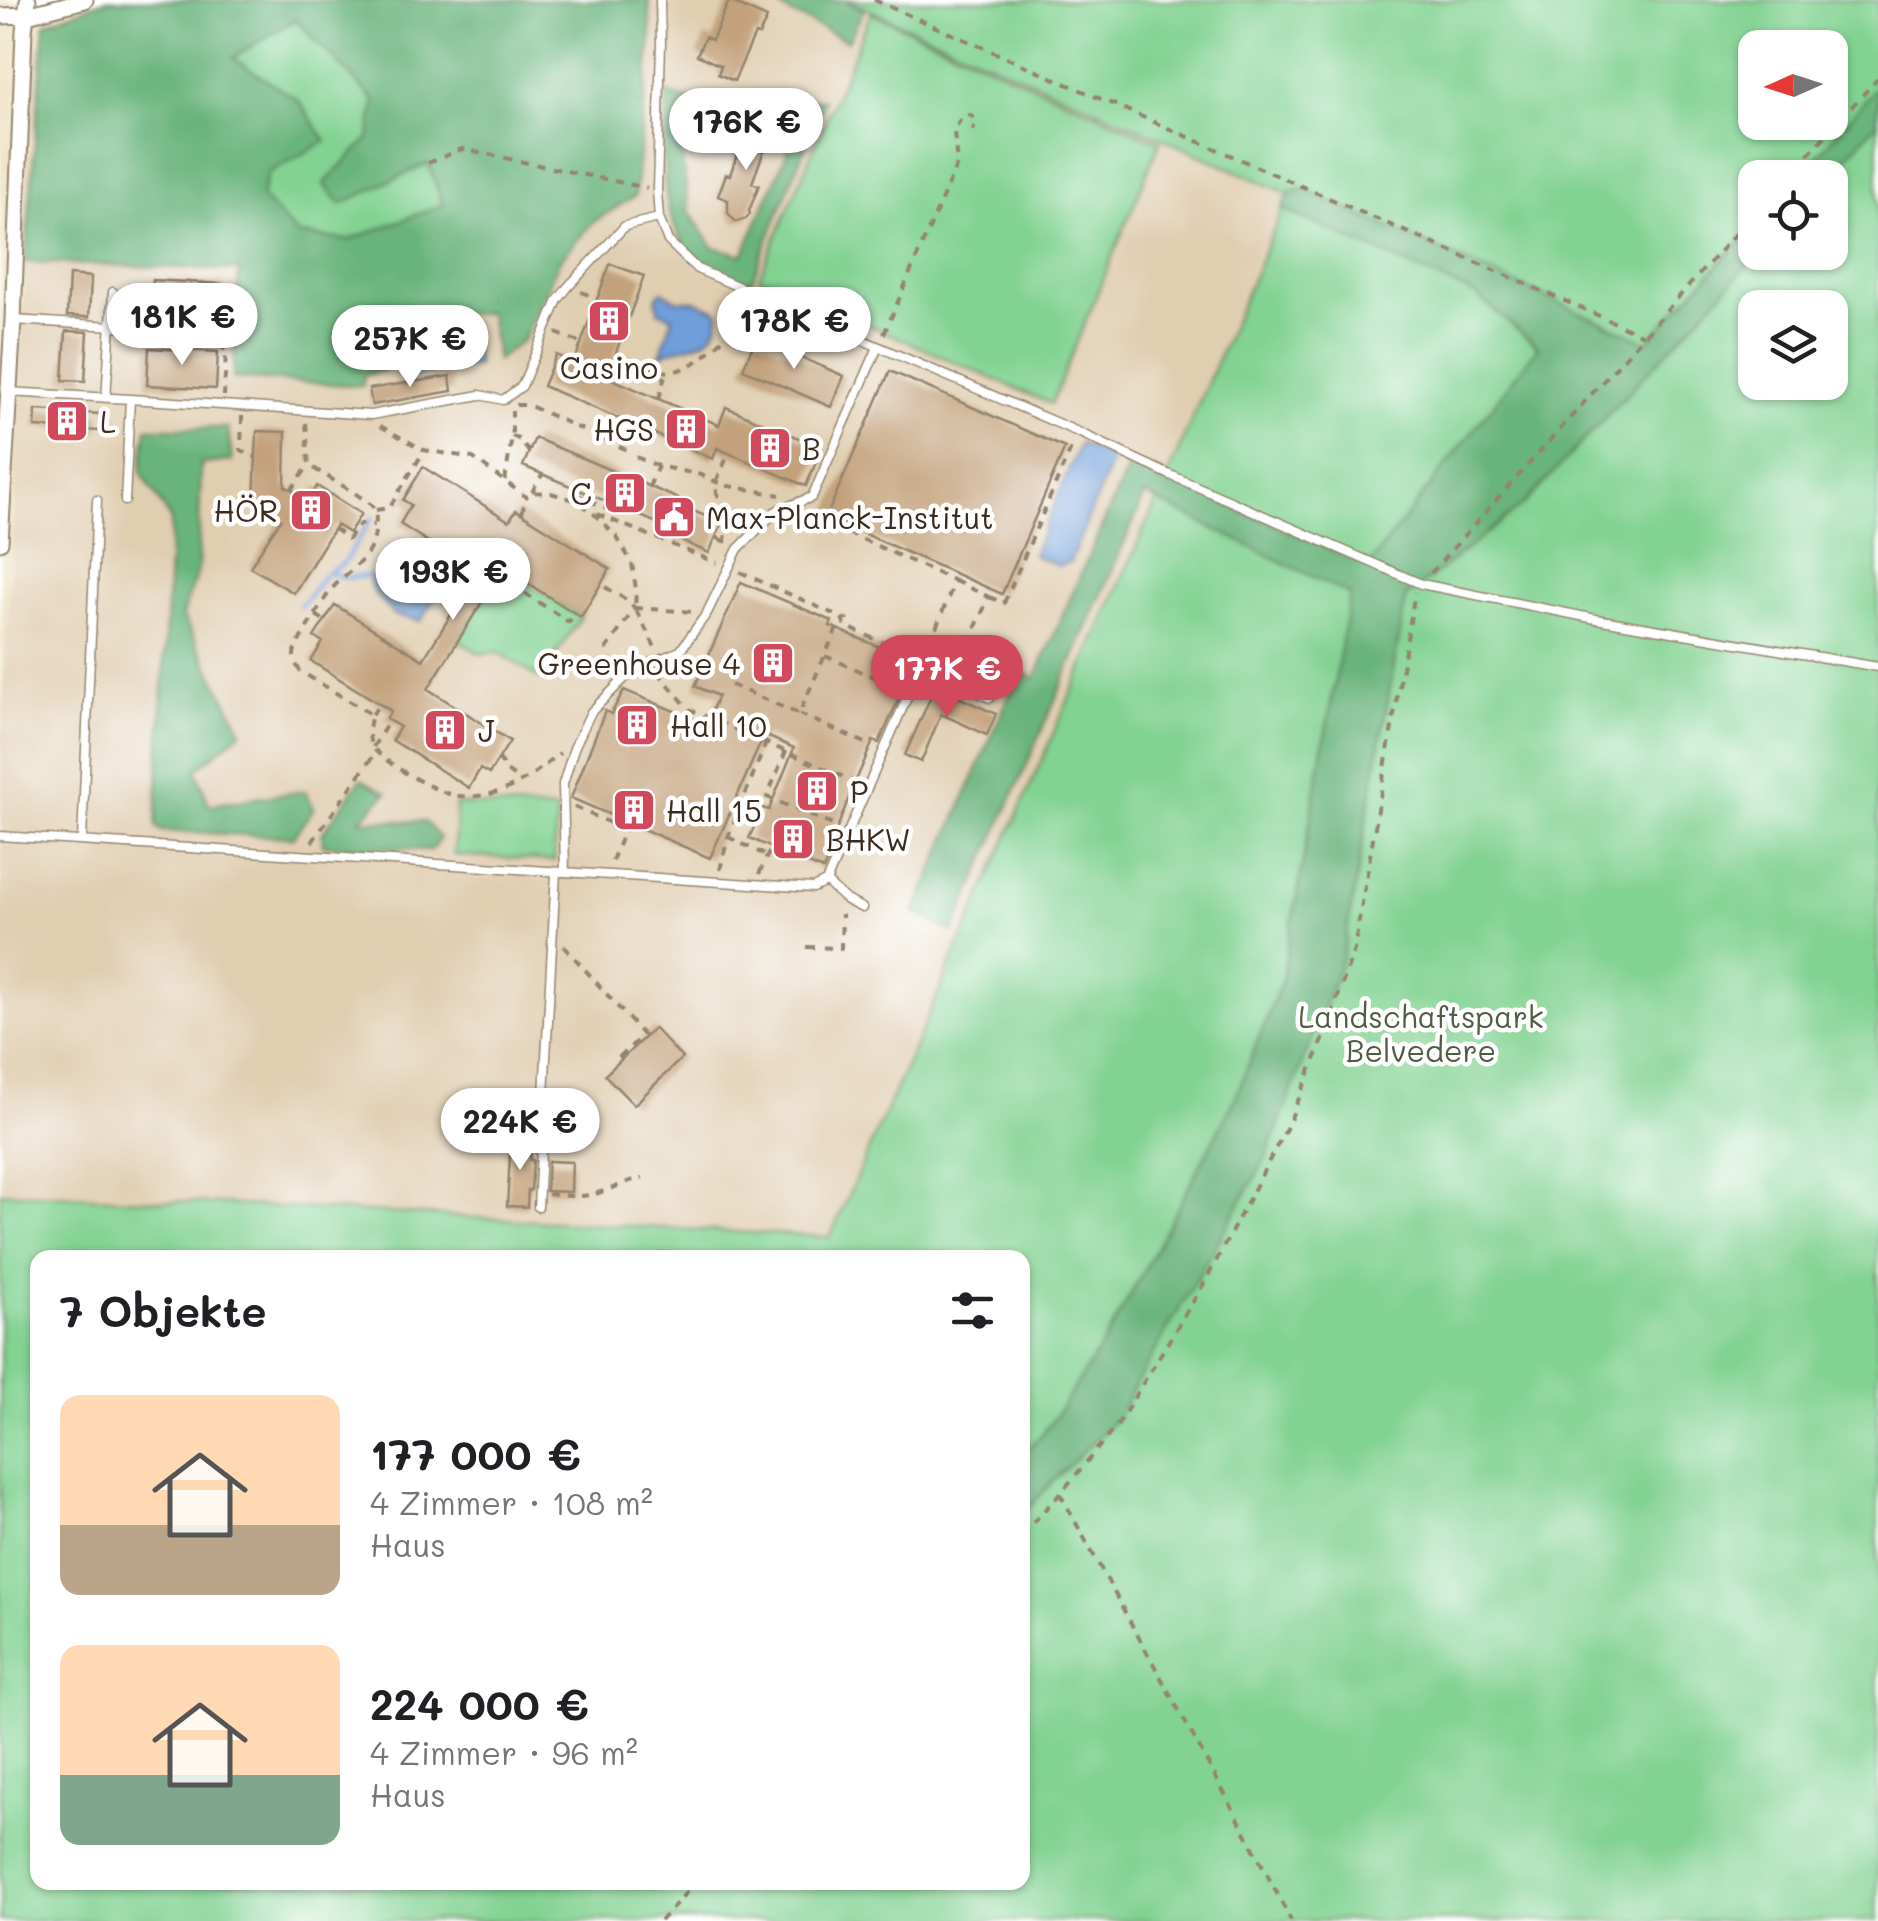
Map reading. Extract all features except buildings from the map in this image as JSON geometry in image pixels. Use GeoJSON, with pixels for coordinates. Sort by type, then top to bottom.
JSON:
{"type":"FeatureCollection","features":[{"type":"Feature","properties":{"kind":"street"},"geometry":{"type":"LineString","coordinates":[[0,16],[85,0]]}},
{"type":"Feature","properties":{"kind":"street"},"geometry":{"type":"LineString","coordinates":[[0,542],[27,8]]}},
{"type":"Feature","properties":{"kind":"lane"},"geometry":{"type":"LineString","coordinates":[[660,0],[659,218],[668,241],[698,269],[1421,584],[1878,668]]}},
{"type":"Feature","properties":{"kind":"lane"},"geometry":{"type":"LineString","coordinates":[[8,392],[370,415],[480,395],[503,400],[522,386],[558,300],[568,287],[624,226],[659,218]]}},
{"type":"Feature","properties":{"kind":"lane"},"geometry":{"type":"LineString","coordinates":[[106,398],[114,292]]}},
{"type":"Feature","properties":{"kind":"lane"},"geometry":{"type":"LineString","coordinates":[[13,320],[196,331]]}},
{"type":"Feature","properties":{"kind":"lane"},"geometry":{"type":"LineString","coordinates":[[538,1207],[561,872],[563,784],[574,748],[592,712],[632,670],[680,651],[707,614],[738,549],[753,532],[776,511],[812,497],[878,346]]}},
{"type":"Feature","properties":{"kind":"lane"},"geometry":{"type":"LineString","coordinates":[[125,501],[130,399]]}},
{"type":"Feature","properties":{"kind":"lane"},"geometry":{"type":"LineString","coordinates":[[82,840],[97,500]]}},
{"type":"Feature","properties":{"kind":"lane"},"geometry":{"type":"LineString","coordinates":[[0,836],[813,888],[826,882],[920,668],[990,698]]}},
{"type":"Feature","properties":{"kind":"lane"},"geometry":{"type":"LineString","coordinates":[[826,882],[862,908]]}},
{"type":"Feature","properties":{"kind":"path"},"geometry":{"type":"LineString","coordinates":[[874,0],[1642,335]]}},
{"type":"Feature","properties":{"kind":"path"},"geometry":{"type":"LineString","coordinates":[[1803,160],[1878,78]]}},
{"type":"Feature","properties":{"kind":"path"},"geometry":{"type":"LineString","coordinates":[[878,346],[956,164],[954,132],[962,116],[971,115],[973,131]]}},
{"type":"Feature","properties":{"kind":"path"},"geometry":{"type":"LineString","coordinates":[[428,163],[462,149],[657,190]]}},
{"type":"Feature","properties":{"kind":"path"},"geometry":{"type":"LineString","coordinates":[[1030,1526],[1118,1424],[1206,1280],[1288,1125],[1354,950],[1414,594],[1738,231]]}},
{"type":"Feature","properties":{"kind":"path"},"geometry":{"type":"LineString","coordinates":[[612,364],[617,364],[618,355],[666,372],[686,368],[703,358],[763,298]]}},
{"type":"Feature","properties":{"kind":"path"},"geometry":{"type":"LineString","coordinates":[[790,352],[806,316]]}},
{"type":"Feature","properties":{"kind":"path"},"geometry":{"type":"LineString","coordinates":[[547,330],[582,344]]}},
{"type":"Feature","properties":{"kind":"path"},"geometry":{"type":"LineString","coordinates":[[196,331],[226,350],[223,405]]}},
{"type":"Feature","properties":{"kind":"path"},"geometry":{"type":"LineString","coordinates":[[659,399],[666,372]]}},
{"type":"Feature","properties":{"kind":"path"},"geometry":{"type":"LineString","coordinates":[[505,480],[512,405],[528,404],[629,452]]}},
{"type":"Feature","properties":{"kind":"path"},"geometry":{"type":"LineString","coordinates":[[243,406],[241,450],[256,457]]}},
{"type":"Feature","properties":{"kind":"path"},"geometry":{"type":"LineString","coordinates":[[292,490],[309,465],[306,411]]}},
{"type":"Feature","properties":{"kind":"path"},"geometry":{"type":"LineString","coordinates":[[370,415],[379,426],[424,450],[473,458],[526,497]]}},
{"type":"Feature","properties":{"kind":"path"},"geometry":{"type":"LineString","coordinates":[[636,457],[716,482],[780,496],[808,517],[1004,604],[1078,432]]}},
{"type":"Feature","properties":{"kind":"path"},"geometry":{"type":"LineString","coordinates":[[512,436],[529,452]]}},
{"type":"Feature","properties":{"kind":"path"},"geometry":{"type":"LineString","coordinates":[[376,510],[389,508],[424,450]]}},
{"type":"Feature","properties":{"kind":"path"},"geometry":{"type":"LineString","coordinates":[[716,537],[725,542],[727,513],[716,482],[729,453]]}},
{"type":"Feature","properties":{"kind":"path"},"geometry":{"type":"LineString","coordinates":[[309,465],[369,501],[376,510],[376,526],[368,552],[330,591],[294,650],[294,662],[300,671],[372,715]]}},
{"type":"Feature","properties":{"kind":"path"},"geometry":{"type":"LineString","coordinates":[[648,486],[658,466]]}},
{"type":"Feature","properties":{"kind":"path"},"geometry":{"type":"LineString","coordinates":[[522,513],[526,497],[542,474]]}},
{"type":"Feature","properties":{"kind":"path"},"geometry":{"type":"LineString","coordinates":[[532,492],[577,501],[616,536],[632,563],[635,608],[607,648],[615,686]]}},
{"type":"Feature","properties":{"kind":"path"},"geometry":{"type":"LineString","coordinates":[[577,501],[580,496],[608,510],[611,504]]}},
{"type":"Feature","properties":{"kind":"path"},"geometry":{"type":"LineString","coordinates":[[592,512],[836,615],[845,626],[923,660],[955,581]]}},
{"type":"Feature","properties":{"kind":"path"},"geometry":{"type":"LineString","coordinates":[[334,530],[348,539],[360,524],[376,526]]}},
{"type":"Feature","properties":{"kind":"path"},"geometry":{"type":"LineString","coordinates":[[850,536],[853,529]]}},
{"type":"Feature","properties":{"kind":"path"},"geometry":{"type":"LineString","coordinates":[[918,565],[922,559]]}},
{"type":"Feature","properties":{"kind":"path"},"geometry":{"type":"LineString","coordinates":[[498,576],[569,622],[575,613]]}},
{"type":"Feature","properties":{"kind":"path"},"geometry":{"type":"LineString","coordinates":[[605,587],[635,608],[657,650],[654,662],[660,676],[689,709],[867,786]]}},
{"type":"Feature","properties":{"kind":"path"},"geometry":{"type":"LineString","coordinates":[[952,682],[989,596]]}},
{"type":"Feature","properties":{"kind":"path"},"geometry":{"type":"LineString","coordinates":[[635,608],[707,614]]}},
{"type":"Feature","properties":{"kind":"path"},"geometry":{"type":"LineString","coordinates":[[316,616],[324,621]]}},
{"type":"Feature","properties":{"kind":"path"},"geometry":{"type":"LineString","coordinates":[[798,714],[838,626],[843,620],[854,618]]}},
{"type":"Feature","properties":{"kind":"path"},"geometry":{"type":"LineString","coordinates":[[824,656],[909,692]]}},
{"type":"Feature","properties":{"kind":"path"},"geometry":{"type":"LineString","coordinates":[[731,684],[883,751]]}},
{"type":"Feature","properties":{"kind":"path"},"geometry":{"type":"LineString","coordinates":[[379,704],[372,715],[369,736],[374,749],[418,780],[452,795],[502,792],[539,771],[559,753],[574,748]]}},
{"type":"Feature","properties":{"kind":"path"},"geometry":{"type":"LineString","coordinates":[[303,856],[390,721]]}},
{"type":"Feature","properties":{"kind":"path"},"geometry":{"type":"LineString","coordinates":[[718,882],[728,837],[766,743]]}},
{"type":"Feature","properties":{"kind":"path"},"geometry":{"type":"LineString","coordinates":[[786,751],[780,774],[767,796],[849,832]]}},
{"type":"Feature","properties":{"kind":"path"},"geometry":{"type":"LineString","coordinates":[[499,758],[505,770],[522,782]]}},
{"type":"Feature","properties":{"kind":"path"},"geometry":{"type":"LineString","coordinates":[[828,778],[832,771]]}},
{"type":"Feature","properties":{"kind":"path"},"geometry":{"type":"LineString","coordinates":[[563,797],[570,806],[624,829]]}},
{"type":"Feature","properties":{"kind":"path"},"geometry":{"type":"LineString","coordinates":[[607,875],[628,823]]}},
{"type":"Feature","properties":{"kind":"path"},"geometry":{"type":"LineString","coordinates":[[728,837],[766,856]]}},
{"type":"Feature","properties":{"kind":"path"},"geometry":{"type":"LineString","coordinates":[[755,883],[771,848]]}},
{"type":"Feature","properties":{"kind":"path"},"geometry":{"type":"LineString","coordinates":[[807,946],[841,948],[846,900]]}},
{"type":"Feature","properties":{"kind":"path"},"geometry":{"type":"LineString","coordinates":[[554,936],[595,977],[642,1035],[614,1063]]}},
{"type":"Feature","properties":{"kind":"path"},"geometry":{"type":"LineString","coordinates":[[539,1193],[578,1197],[643,1178]]}},
{"type":"Feature","properties":{"kind":"path"},"geometry":{"type":"LineString","coordinates":[[1060,1494],[1291,1921]]}},
{"type":"Feature","properties":{"kind":"path"},"geometry":{"type":"LineString","coordinates":[[660,1921],[689,1890]]}},
{"type":"Feature","properties":{"kind":"shaded area"},"geometry":{"type":"Polygon","coordinates":[[[142,0],[847,0],[1289,193],[830,1237],[0,1192],[0,761],[32,48],[142,0]]]}},
{"type":"Feature","properties":{"kind":"green space"},"geometry":{"type":"Polygon","coordinates":[[[105,0],[649,0],[651,38],[635,196],[592,223],[559,261],[524,339],[497,360],[489,313],[379,315],[388,369],[363,376],[363,386],[233,378],[239,270],[25,262],[45,23],[105,0]],[[295,19],[233,58],[298,100],[326,141],[268,173],[261,197],[298,235],[349,240],[443,205],[428,163],[341,204],[324,184],[370,137],[375,101],[295,19]]]}},
{"type":"Feature","properties":{"kind":"green space"},"geometry":{"type":"Polygon","coordinates":[[[780,0],[844,0],[864,9],[848,41],[782,9],[780,0]]]}},
{"type":"Feature","properties":{"kind":"green space","name":"Landschaftspark Belvedere"},"geometry":{"type":"Polygon","coordinates":[[[847,0],[1878,0],[1878,1921],[0,1921],[0,1192],[830,1237],[1289,194],[847,0]]]}},
{"type":"Feature","properties":{"kind":"green space"},"geometry":{"type":"Polygon","coordinates":[[[871,13],[1160,142],[1051,404],[759,277],[871,13]]]}},
{"type":"Feature","properties":{"kind":"green space"},"geometry":{"type":"Polygon","coordinates":[[[295,19],[375,101],[370,137],[324,184],[341,203],[428,163],[443,205],[349,240],[298,235],[261,197],[268,173],[326,140],[232,58],[295,19]]]}},
{"type":"Feature","properties":{"kind":"green space"},"geometry":{"type":"Polygon","coordinates":[[[1878,85],[1878,122],[1844,160],[1814,160],[1831,140],[1848,140],[1848,120],[1878,85]]]}},
{"type":"Feature","properties":{"kind":"green space"},"geometry":{"type":"Polygon","coordinates":[[[667,93],[701,104],[680,142],[689,212],[713,247],[743,255],[796,132],[755,98],[824,100],[751,282],[701,262],[674,226],[665,183],[667,93]]]}},
{"type":"Feature","properties":{"kind":"green space"},"geometry":{"type":"Polygon","coordinates":[[[1302,189],[1647,342],[1738,243],[1738,270],[1743,270],[1525,503],[1406,597],[1342,960],[1265,1160],[1116,1419],[1030,1507],[1030,1447],[1051,1423],[1106,1339],[1161,1239],[1235,1099],[1282,980],[1350,595],[1145,495],[953,932],[915,912],[1020,671],[1035,678],[1130,463],[1368,566],[1538,347],[1476,295],[1282,209],[1289,193],[1302,189]]]}},
{"type":"Feature","properties":{"kind":"green space"},"geometry":{"type":"Polygon","coordinates":[[[147,428],[228,428],[232,461],[201,464],[198,570],[182,615],[242,731],[196,770],[209,805],[305,791],[314,808],[293,837],[163,831],[156,827],[171,520],[141,472],[147,428]]]}},
{"type":"Feature","properties":{"kind":"green space"},"geometry":{"type":"Polygon","coordinates":[[[503,568],[581,617],[540,679],[498,652],[480,654],[458,640],[503,568]]]}},
{"type":"Feature","properties":{"kind":"green space"},"geometry":{"type":"Polygon","coordinates":[[[361,779],[387,793],[360,820],[425,822],[440,838],[431,850],[323,845],[322,834],[361,779]]]}},
{"type":"Feature","properties":{"kind":"green space"},"geometry":{"type":"Polygon","coordinates":[[[456,804],[557,810],[554,861],[454,855],[456,804]]]}},
{"type":"Feature","properties":{"kind":"water"},"geometry":{"type":"Polygon","coordinates":[[[662,291],[677,300],[696,301],[717,310],[716,329],[699,343],[660,355],[673,317],[659,311],[656,298],[662,291]]]}},
{"type":"Feature","properties":{"kind":"water"},"geometry":{"type":"Polygon","coordinates":[[[473,343],[477,365],[409,377],[405,354],[473,343]]]}},
{"type":"Feature","properties":{"kind":"water"},"geometry":{"type":"Polygon","coordinates":[[[1080,443],[1113,458],[1070,562],[1059,566],[1033,555],[1080,443]]]}},
{"type":"Feature","properties":{"kind":"water"},"geometry":{"type":"Polygon","coordinates":[[[403,550],[442,571],[443,584],[421,621],[394,615],[373,591],[369,576],[387,569],[403,550]]]}},
{"type":"Feature","properties":{"kind":"waterway"},"geometry":{"type":"LineString","coordinates":[[327,572],[343,564],[372,518]]}},
{"type":"Feature","properties":{"kind":"waterway"},"geometry":{"type":"LineString","coordinates":[[300,607],[327,572],[343,578],[369,576]]}},
{"type":"Feature","properties":{"kind":"place","name":"Casino"},"geometry":{"type":"Point","coordinates":[609,321]}},
{"type":"Feature","properties":{"kind":"place","name":"L"},"geometry":{"type":"Point","coordinates":[67,421]}},
{"type":"Feature","properties":{"kind":"place","name":"HGS"},"geometry":{"type":"Point","coordinates":[686,429]}},
{"type":"Feature","properties":{"kind":"place","name":"B"},"geometry":{"type":"Point","coordinates":[770,448]}},
{"type":"Feature","properties":{"kind":"place","name":"C"},"geometry":{"type":"Point","coordinates":[625,493]}},
{"type":"Feature","properties":{"kind":"place","name":"HÖR"},"geometry":{"type":"Point","coordinates":[311,510]}},
{"type":"Feature","properties":{"kind":"place","name":"Max-Planck-Institut"},"geometry":{"type":"Point","coordinates":[674,517]}},
{"type":"Feature","properties":{"kind":"place","name":"Greenhouse 4"},"geometry":{"type":"Point","coordinates":[773,663]}},
{"type":"Feature","properties":{"kind":"place","name":"Hall 10"},"geometry":{"type":"Point","coordinates":[637,725]}},
{"type":"Feature","properties":{"kind":"place","name":"J"},"geometry":{"type":"Point","coordinates":[445,730]}},
{"type":"Feature","properties":{"kind":"place","name":"P"},"geometry":{"type":"Point","coordinates":[817,791]}},
{"type":"Feature","properties":{"kind":"place","name":"Hall 15"},"geometry":{"type":"Point","coordinates":[634,810]}},
{"type":"Feature","properties":{"kind":"place","name":"BHKW"},"geometry":{"type":"Point","coordinates":[793,839]}}]}
